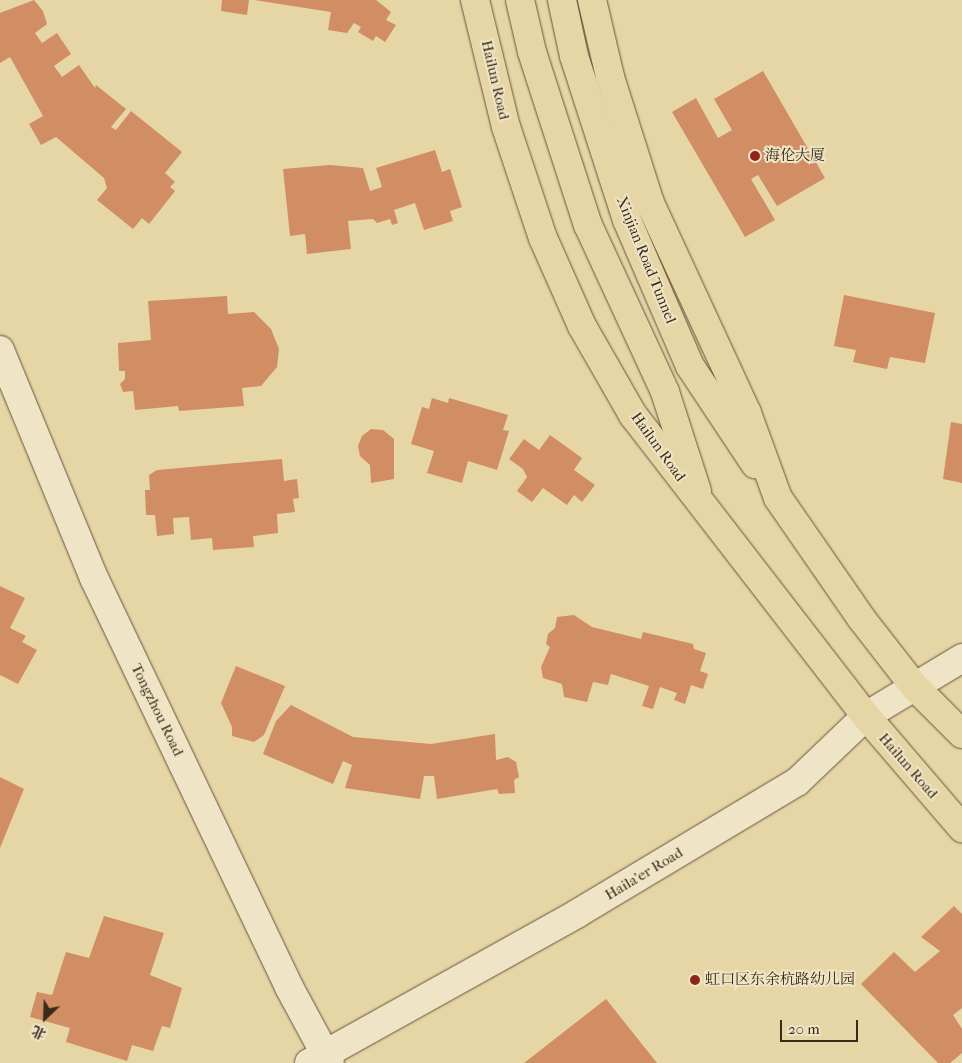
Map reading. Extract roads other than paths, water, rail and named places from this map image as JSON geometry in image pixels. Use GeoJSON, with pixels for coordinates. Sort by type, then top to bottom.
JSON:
{"type":"FeatureCollection","features":[{"type":"Feature","properties":{"kind":"main road","name":"Hailun Road"},"geometry":{"type":"LineString","coordinates":[[476,0],[506,127],[543,238],[582,326],[633,415],[866,716],[962,828]]}},
{"type":"Feature","properties":{"kind":"main road"},"geometry":{"type":"LineString","coordinates":[[520,0],[532,52],[588,225],[665,392],[700,504]]}},
{"type":"Feature","properties":{"kind":"main road","name":"Xinjian Road Tunnel"},"geometry":{"type":"LineString","coordinates":[[562,0],[574,56],[627,220],[682,348],[690,366],[778,498]]}},
{"type":"Feature","properties":{"kind":"main road"},"geometry":{"type":"LineString","coordinates":[[592,0],[610,78],[650,203],[747,412],[778,498],[861,618],[914,686],[962,734]]}},
{"type":"Feature","properties":{"kind":"street","name":"Tongzhou Road"},"geometry":{"type":"LineString","coordinates":[[0,350],[94,578],[321,1060]]}},
{"type":"Feature","properties":{"kind":"street","name":"Haila'er Road"},"geometry":{"type":"LineString","coordinates":[[321,1060],[578,913],[797,782],[866,716],[962,658]]}},
{"type":"Feature","properties":{"kind":"place","name":"海伦大厦"},"geometry":{"type":"Point","coordinates":[755,156]}},
{"type":"Feature","properties":{"kind":"place","name":"虹口区东余杭路幼儿园"},"geometry":{"type":"Point","coordinates":[695,980]}}]}
